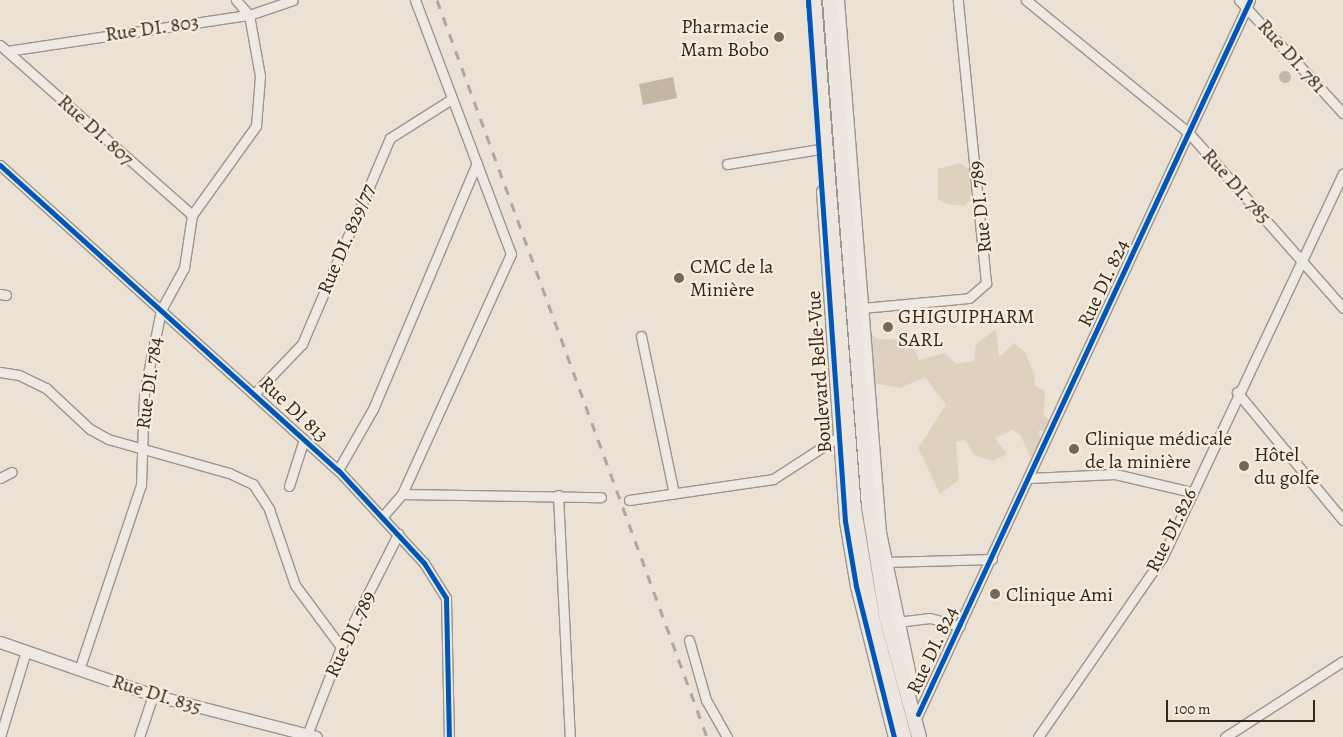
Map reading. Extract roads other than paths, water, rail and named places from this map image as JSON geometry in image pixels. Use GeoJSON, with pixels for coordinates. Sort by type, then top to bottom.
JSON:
{"type":"FeatureCollection","features":[{"type":"Feature","properties":{"kind":"main road","name":"Boulevard Belle-Vue"},"geometry":{"type":"LineString","coordinates":[[814,0],[854,509],[873,621],[904,737]]}},
{"type":"Feature","properties":{"kind":"main road","name":"Boulevard Belle-Vue"},"geometry":{"type":"LineString","coordinates":[[830,0],[869,507],[887,619],[919,737]]}},
{"type":"Feature","properties":{"kind":"street","name":"Rue DI. 784"},"geometry":{"type":"LineString","coordinates":[[79,670],[141,485],[141,445],[150,356],[161,310],[184,268],[192,215],[256,126],[260,76],[249,16],[236,0]]}},
{"type":"Feature","properties":{"kind":"street","name":"Rue DI. 803"},"geometry":{"type":"LineString","coordinates":[[8,51],[249,16],[293,0]]}},
{"type":"Feature","properties":{"kind":"street"},"geometry":{"type":"LineString","coordinates":[[383,516],[402,494],[511,254],[477,163],[450,100],[415,0]]}},
{"type":"Feature","properties":{"kind":"street","name":"Boulevard Belle-Vue"},"geometry":{"type":"LineString","coordinates":[[808,0],[820,149],[838,437],[856,586],[894,737]]}},
{"type":"Feature","properties":{"kind":"street"},"geometry":{"type":"LineString","coordinates":[[838,0],[862,308],[886,562],[897,622],[918,714],[926,737]]}},
{"type":"Feature","properties":{"kind":"street","name":"Rue DI. 789"},"geometry":{"type":"LineString","coordinates":[[862,308],[969,298],[986,283],[958,0]]}},
{"type":"Feature","properties":{"kind":"street","name":"Rue DI. 785"},"geometry":{"type":"LineString","coordinates":[[1026,0],[1188,132],[1301,258],[1343,308]]}},
{"type":"Feature","properties":{"kind":"street","name":"Rue DI. 781"},"geometry":{"type":"LineString","coordinates":[[1239,0],[1249,3],[1343,113]]}},
{"type":"Feature","properties":{"kind":"street","name":"Rue DI. 824"},"geometry":{"type":"LineString","coordinates":[[918,714],[1030,478],[1249,3]]}},
{"type":"Feature","properties":{"kind":"street","name":"Rue DI. 807"},"geometry":{"type":"LineString","coordinates":[[0,45],[192,215]]}},
{"type":"Feature","properties":{"kind":"street","name":"Rue DI. 829/77"},"geometry":{"type":"LineString","coordinates":[[254,393],[302,344],[390,138],[450,100]]}},
{"type":"Feature","properties":{"kind":"street"},"geometry":{"type":"LineString","coordinates":[[727,164],[820,149]]}},
{"type":"Feature","properties":{"kind":"street"},"geometry":{"type":"LineString","coordinates":[[338,470],[373,409],[477,163]]}},
{"type":"Feature","properties":{"kind":"street","name":"Rue DI 813"},"geometry":{"type":"LineString","coordinates":[[0,164],[338,470],[398,534],[446,598],[449,737]]}},
{"type":"Feature","properties":{"kind":"street","name":"Rue DI.826"},"geometry":{"type":"LineString","coordinates":[[1038,737],[1162,558],[1190,492],[1237,392],[1343,173]]}},
{"type":"Feature","properties":{"kind":"street"},"geometry":{"type":"LineString","coordinates":[[641,336],[674,494]]}},
{"type":"Feature","properties":{"kind":"street"},"geometry":{"type":"LineString","coordinates":[[0,372],[19,375],[46,388],[90,429],[108,439],[141,445],[253,484],[269,509],[296,585],[341,647]]}},
{"type":"Feature","properties":{"kind":"street"},"geometry":{"type":"LineString","coordinates":[[1237,392],[1343,520]]}},
{"type":"Feature","properties":{"kind":"street"},"geometry":{"type":"LineString","coordinates":[[629,500],[774,479],[838,437]]}},
{"type":"Feature","properties":{"kind":"street"},"geometry":{"type":"LineString","coordinates":[[289,486],[304,439]]}},
{"type":"Feature","properties":{"kind":"street"},"geometry":{"type":"LineString","coordinates":[[0,478],[12,472]]}},
{"type":"Feature","properties":{"kind":"street"},"geometry":{"type":"LineString","coordinates":[[1030,478],[1115,474],[1190,492]]}},
{"type":"Feature","properties":{"kind":"street"},"geometry":{"type":"LineString","coordinates":[[402,494],[601,497]]}},
{"type":"Feature","properties":{"kind":"street"},"geometry":{"type":"LineString","coordinates":[[558,495],[570,737]]}},
{"type":"Feature","properties":{"kind":"street","name":"Rue DI. 789"},"geometry":{"type":"LineString","coordinates":[[312,736],[341,647],[398,534]]}},
{"type":"Feature","properties":{"kind":"street"},"geometry":{"type":"LineString","coordinates":[[886,562],[992,559]]}},
{"type":"Feature","properties":{"kind":"street"},"geometry":{"type":"LineString","coordinates":[[897,622],[930,618],[960,626]]}},
{"type":"Feature","properties":{"kind":"street"},"geometry":{"type":"LineString","coordinates":[[689,640],[706,700],[727,737]]}},
{"type":"Feature","properties":{"kind":"street","name":"Rue DI. 835"},"geometry":{"type":"LineString","coordinates":[[0,642],[25,654],[153,695],[295,735],[312,736]]}},
{"type":"Feature","properties":{"kind":"street"},"geometry":{"type":"LineString","coordinates":[[0,737],[25,654]]}},
{"type":"Feature","properties":{"kind":"street"},"geometry":{"type":"LineString","coordinates":[[1225,737],[1343,661]]}},
{"type":"Feature","properties":{"kind":"street"},"geometry":{"type":"LineString","coordinates":[[139,737],[153,695]]}},
{"type":"Feature","properties":{"kind":"railway"},"geometry":{"type":"LineString","coordinates":[[437,0],[707,737]]}},
{"type":"Feature","properties":{"kind":"place","name":"Pharmacie Mam Bobo"},"geometry":{"type":"Point","coordinates":[779,37]}},
{"type":"Feature","properties":{"kind":"place","name":"CMC de la Minière"},"geometry":{"type":"Point","coordinates":[679,278]}},
{"type":"Feature","properties":{"kind":"place","name":"GHIGUIPHARM SARL"},"geometry":{"type":"Point","coordinates":[888,327]}},
{"type":"Feature","properties":{"kind":"place","name":"Clinique médicale de la minière"},"geometry":{"type":"Point","coordinates":[1074,449]}},
{"type":"Feature","properties":{"kind":"place","name":"Hôtel du golfe"},"geometry":{"type":"Point","coordinates":[1244,466]}},
{"type":"Feature","properties":{"kind":"place","name":"Clinique Ami"},"geometry":{"type":"Point","coordinates":[995,594]}}]}
